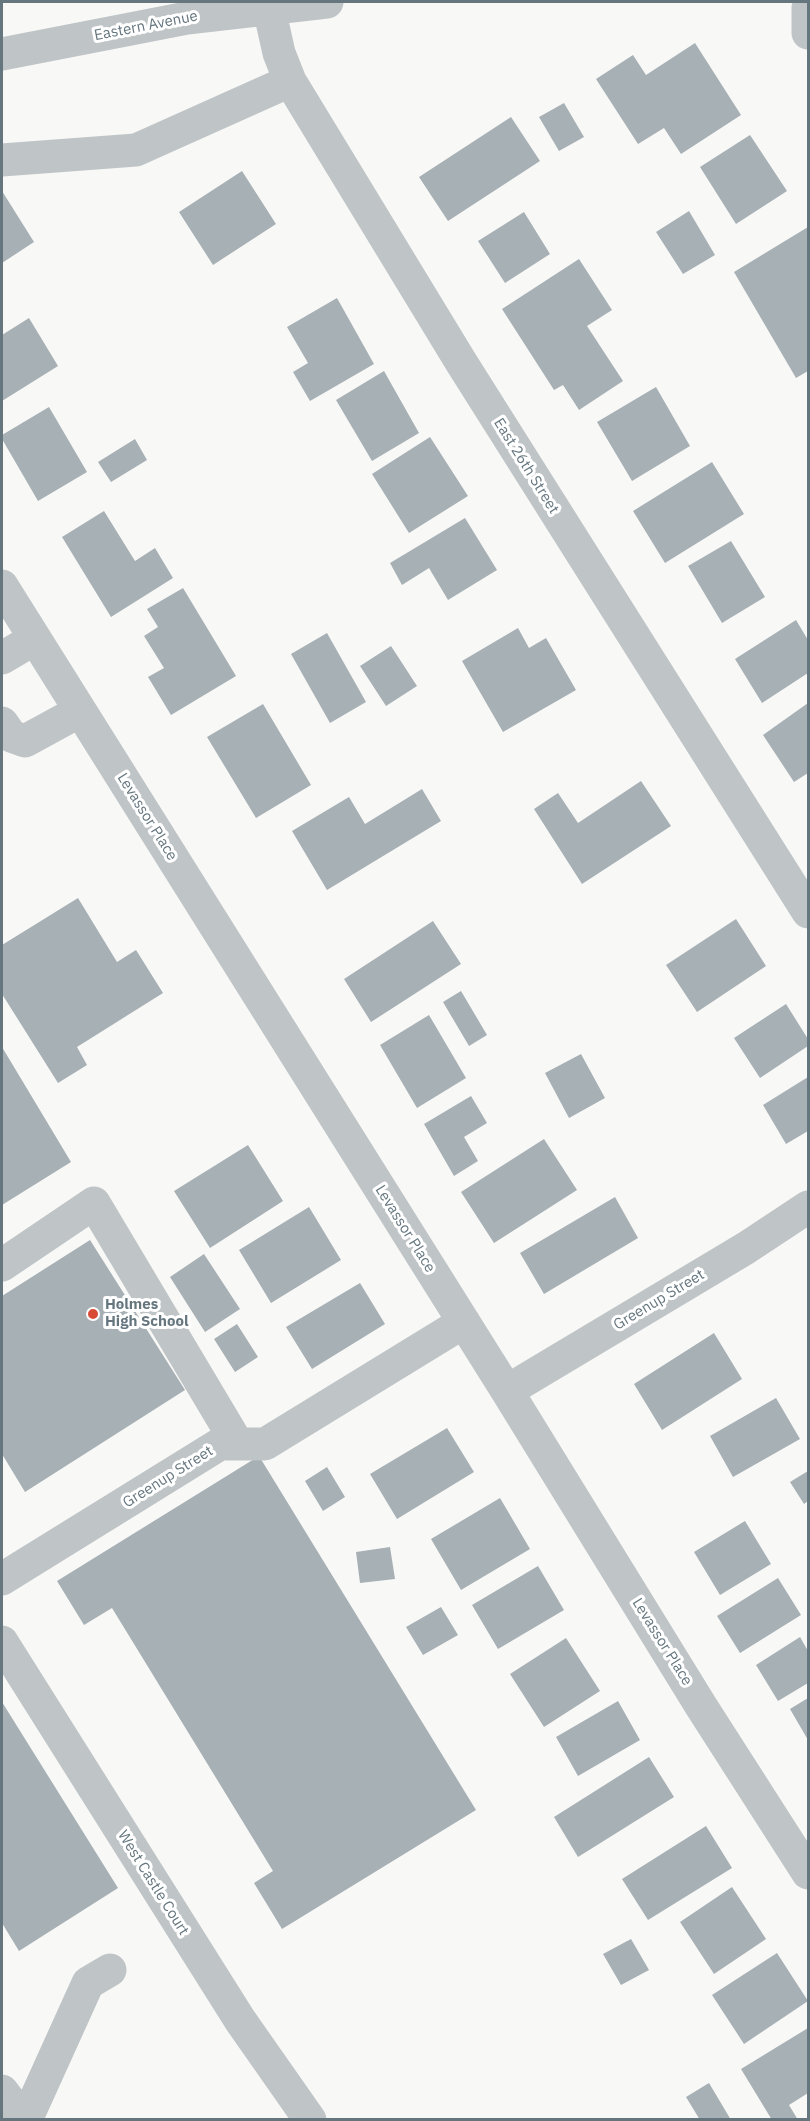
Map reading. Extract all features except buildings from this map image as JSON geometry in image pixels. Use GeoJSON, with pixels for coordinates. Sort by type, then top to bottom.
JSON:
{"type":"FeatureCollection","features":[{"type":"Feature","properties":{"kind":"street","name":"Eastern Avenue"},"geometry":{"type":"LineString","coordinates":[[2,54],[187,18],[327,2]]}},
{"type":"Feature","properties":{"kind":"street","name":"East 26th Street"},"geometry":{"type":"LineString","coordinates":[[269,8],[279,53],[290,81],[461,362],[808,912]]}},
{"type":"Feature","properties":{"kind":"street"},"geometry":{"type":"LineString","coordinates":[[808,8],[808,33]]}},
{"type":"Feature","properties":{"kind":"street"},"geometry":{"type":"LineString","coordinates":[[2,160],[136,150],[290,81]]}},
{"type":"Feature","properties":{"kind":"street","name":"Levassor Place"},"geometry":{"type":"LineString","coordinates":[[2,586],[464,1322],[701,1706],[808,1873]]}},
{"type":"Feature","properties":{"kind":"street"},"geometry":{"type":"LineString","coordinates":[[2,658],[34,639]]}},
{"type":"Feature","properties":{"kind":"street"},"geometry":{"type":"LineString","coordinates":[[2,723],[10,736],[25,741],[80,711]]}},
{"type":"Feature","properties":{"kind":"street"},"geometry":{"type":"LineString","coordinates":[[2,1265],[94,1203],[251,1444]]}},
{"type":"Feature","properties":{"kind":"street","name":"Greenup Street"},"geometry":{"type":"LineString","coordinates":[[507,1391],[746,1248],[808,1207]]}},
{"type":"Feature","properties":{"kind":"street","name":"Greenup Street"},"geometry":{"type":"LineString","coordinates":[[2,1580],[220,1444],[251,1444],[464,1322]]}},
{"type":"Feature","properties":{"kind":"street","name":"West Castle Court"},"geometry":{"type":"LineString","coordinates":[[2,1642],[240,2020],[310,2120]]}},
{"type":"Feature","properties":{"kind":"street"},"geometry":{"type":"LineString","coordinates":[[2,2091],[25,2120],[88,1983],[110,1970]]}},
{"type":"Feature","properties":{"kind":"place","name":"Holmes High School"},"geometry":{"type":"Point","coordinates":[93,1314]}}]}
